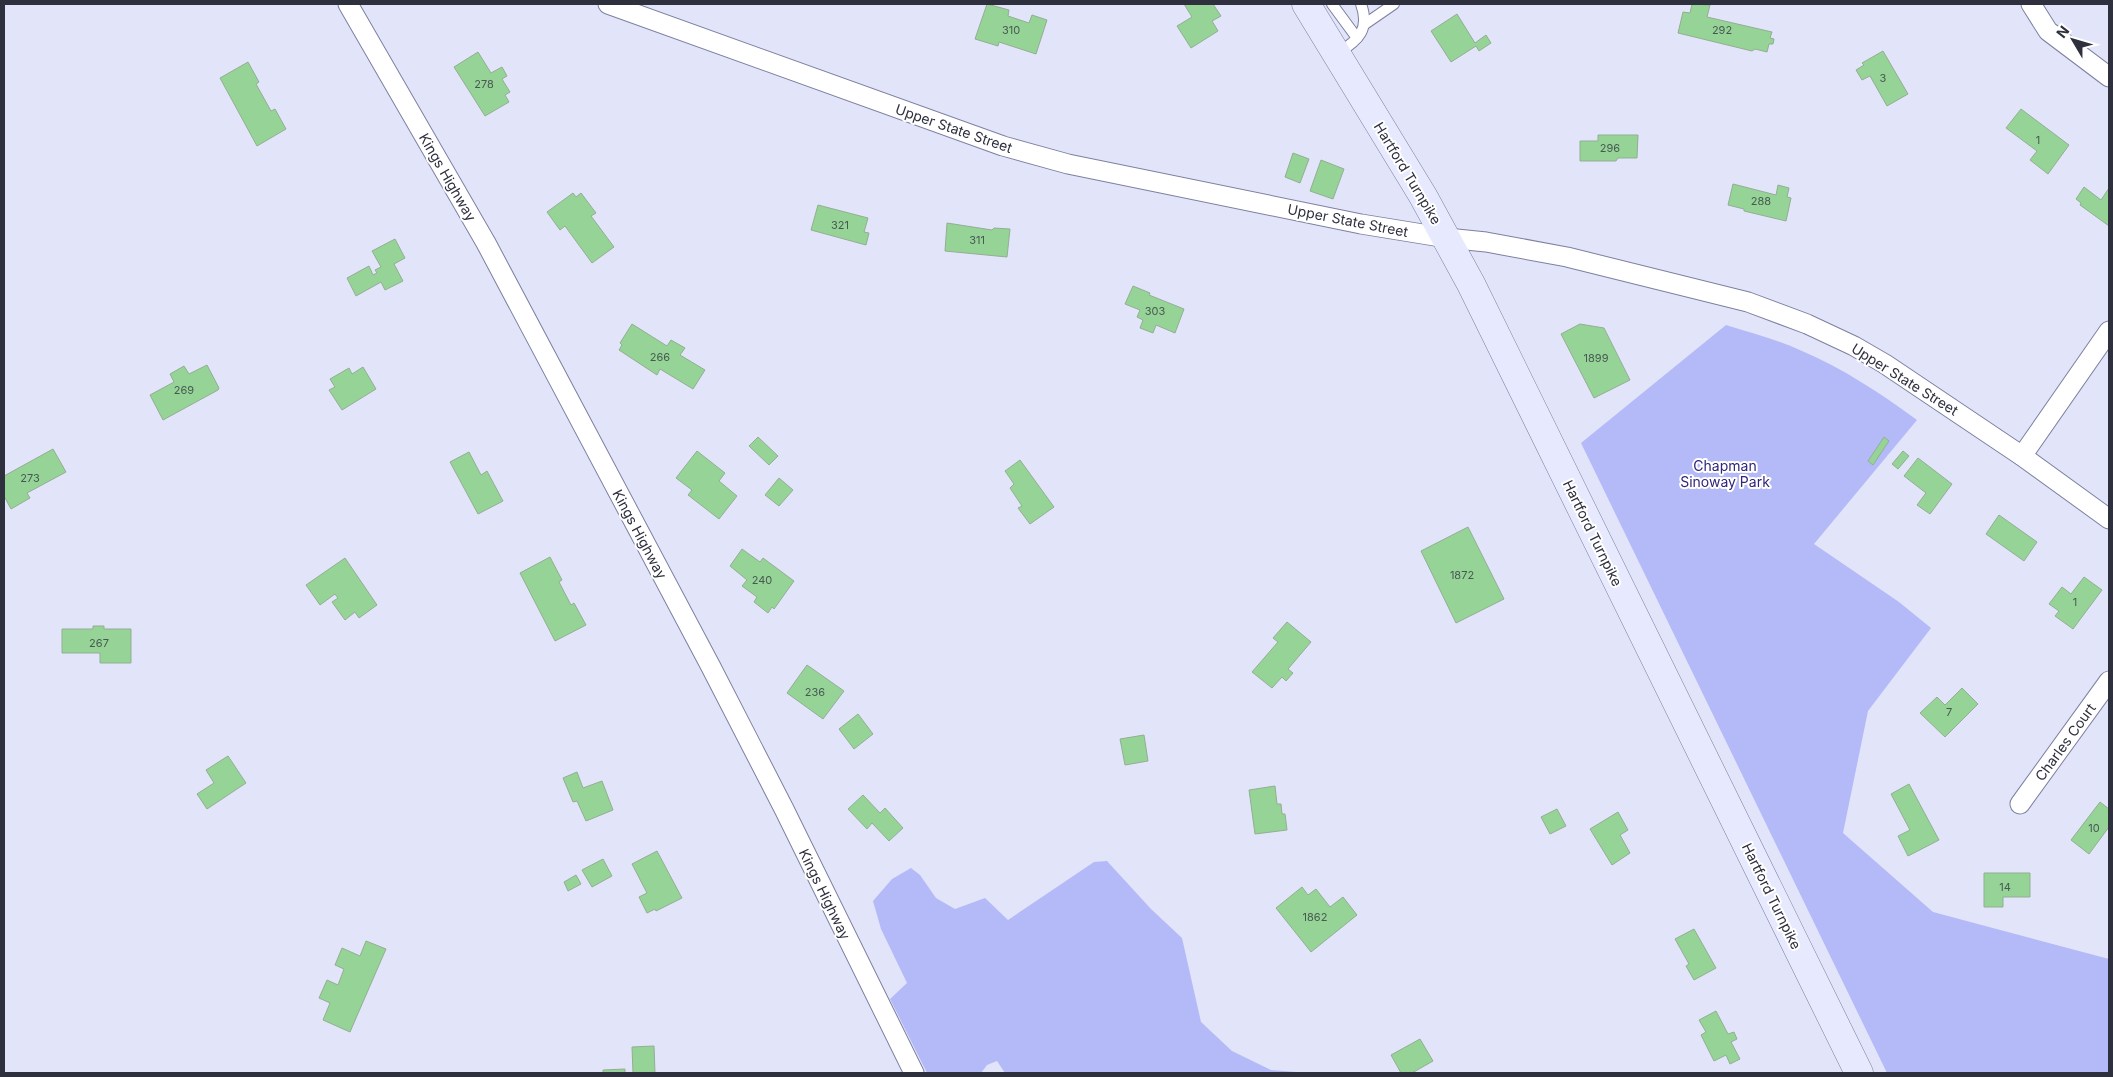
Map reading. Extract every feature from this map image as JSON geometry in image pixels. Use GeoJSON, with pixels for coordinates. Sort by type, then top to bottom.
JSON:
{"type":"FeatureCollection","features":[{"type":"Feature","properties":{"kind":"main road","name":"Hartford Turnpike"},"geometry":{"type":"LineString","coordinates":[[1306,4],[1347,46],[1447,238],[1859,1073]]}},
{"type":"Feature","properties":{"kind":"street","name":"Kings Highway"},"geometry":{"type":"LineString","coordinates":[[348,4],[486,243],[711,667],[784,809],[914,1073]]}},
{"type":"Feature","properties":{"kind":"street","name":"Upper State Street"},"geometry":{"type":"LineString","coordinates":[[608,4],[1003,146],[1068,164],[1361,224],[1447,238],[1486,242],[1576,259],[1748,302],[1854,346],[1885,364],[2022,456],[2109,519]]}},
{"type":"Feature","properties":{"kind":"street"},"geometry":{"type":"LineString","coordinates":[[2030,4],[2048,31],[2109,77]]}},
{"type":"Feature","properties":{"kind":"street"},"geometry":{"type":"LineString","coordinates":[[2022,456],[2109,331]]}},
{"type":"Feature","properties":{"kind":"street","name":"Charles Court"},"geometry":{"type":"LineString","coordinates":[[2020,804],[2109,681]]}},
{"type":"Feature","properties":{"kind":"lane"},"geometry":{"type":"LineString","coordinates":[[1332,4],[1347,46]]}},
{"type":"Feature","properties":{"kind":"lane"},"geometry":{"type":"LineString","coordinates":[[1361,4],[1365,24]]}},
{"type":"Feature","properties":{"kind":"lane"},"geometry":{"type":"LineString","coordinates":[[1347,46],[1365,24],[1394,4]]}},
{"type":"Feature","properties":{"kind":"green space","name":"Chapman Sinoway Park"},"geometry":{"type":"Polygon","coordinates":[[[1726,325],[1784,343],[1817,358],[1861,382],[1917,420],[1814,544],[1899,602],[1931,628],[1868,711],[1843,833],[1933,912],[2109,959],[2109,1073],[1887,1073],[1581,443],[1726,325]]]}},
{"type":"Feature","properties":{"kind":"green space"},"geometry":{"type":"Polygon","coordinates":[[[1107,861],[1151,909],[1182,938],[1201,1022],[1232,1051],[1271,1070],[1309,1073],[1005,1073],[997,1061],[987,1065],[981,1073],[927,1073],[890,999],[907,983],[881,929],[873,901],[892,879],[911,868],[920,875],[936,898],[955,909],[985,898],[1008,920],[1094,862],[1107,861]]]}},
{"type":"Feature","properties":{"kind":"building"},"geometry":{"type":"Polygon","coordinates":[[[987,4],[1009,10],[1008,16],[1029,23],[1032,15],[1047,20],[1036,54],[999,42],[998,46],[975,39],[987,4]]]}},
{"type":"Feature","properties":{"kind":"building"},"geometry":{"type":"Polygon","coordinates":[[[1184,4],[1213,4],[1221,16],[1212,21],[1218,31],[1191,48],[1177,26],[1192,17],[1184,4]]]}},
{"type":"Feature","properties":{"kind":"building"},"geometry":{"type":"Polygon","coordinates":[[[1692,4],[1710,5],[1707,17],[1772,32],[1770,38],[1774,39],[1773,44],[1769,44],[1767,52],[1755,49],[1752,51],[1678,33],[1683,12],[1690,13],[1692,4]]]}},
{"type":"Feature","properties":{"kind":"building"},"geometry":{"type":"Polygon","coordinates":[[[1457,14],[1475,43],[1486,35],[1491,43],[1479,51],[1476,46],[1451,62],[1431,31],[1457,14]]]}},
{"type":"Feature","properties":{"kind":"building"},"geometry":{"type":"Polygon","coordinates":[[[1883,51],[1908,94],[1887,106],[1870,76],[1862,80],[1856,70],[1864,65],[1862,63],[1883,51]]]}},
{"type":"Feature","properties":{"kind":"building"},"geometry":{"type":"Polygon","coordinates":[[[478,52],[491,73],[502,67],[507,76],[502,79],[510,92],[505,95],[509,102],[485,116],[454,67],[478,52]]]}},
{"type":"Feature","properties":{"kind":"building"},"geometry":{"type":"Polygon","coordinates":[[[248,62],[259,82],[256,84],[271,111],[275,109],[286,129],[257,146],[220,78],[248,62]]]}},
{"type":"Feature","properties":{"kind":"building"},"geometry":{"type":"Polygon","coordinates":[[[2021,109],[2069,145],[2048,174],[2030,160],[2037,151],[2006,128],[2021,109]]]}},
{"type":"Feature","properties":{"kind":"building"},"geometry":{"type":"Polygon","coordinates":[[[1598,135],[1638,135],[1637,158],[1618,158],[1616,161],[1580,161],[1580,141],[1598,141],[1598,135]]]}},
{"type":"Feature","properties":{"kind":"building"},"geometry":{"type":"Polygon","coordinates":[[[1293,153],[1309,159],[1300,183],[1285,177],[1293,153]]]}},
{"type":"Feature","properties":{"kind":"building"},"geometry":{"type":"Polygon","coordinates":[[[1321,160],[1344,169],[1333,199],[1310,191],[1321,160]]]}},
{"type":"Feature","properties":{"kind":"building"},"geometry":{"type":"Polygon","coordinates":[[[1733,184],[1776,195],[1778,185],[1789,188],[1787,197],[1791,198],[1786,221],[1744,211],[1744,209],[1728,205],[1733,184]]]}},
{"type":"Feature","properties":{"kind":"building"},"geometry":{"type":"Polygon","coordinates":[[[2084,187],[2101,200],[2109,188],[2109,226],[2080,205],[2081,203],[2076,199],[2084,187]]]}},
{"type":"Feature","properties":{"kind":"building"},"geometry":{"type":"Polygon","coordinates":[[[573,193],[576,197],[581,193],[596,213],[591,216],[614,247],[592,263],[565,226],[560,230],[547,212],[573,193]]]}},
{"type":"Feature","properties":{"kind":"building"},"geometry":{"type":"Polygon","coordinates":[[[818,205],[868,218],[864,232],[869,233],[866,245],[811,230],[818,205]]]}},
{"type":"Feature","properties":{"kind":"building"},"geometry":{"type":"Polygon","coordinates":[[[947,223],[992,230],[994,228],[1010,229],[1007,257],[945,251],[947,223]]]}},
{"type":"Feature","properties":{"kind":"building"},"geometry":{"type":"Polygon","coordinates":[[[395,239],[405,258],[394,264],[403,281],[385,290],[381,282],[356,296],[347,278],[369,266],[373,275],[377,273],[375,270],[381,267],[372,251],[395,239]]]}},
{"type":"Feature","properties":{"kind":"building"},"geometry":{"type":"Polygon","coordinates":[[[1133,286],[1150,293],[1149,295],[1184,309],[1175,333],[1156,325],[1153,333],[1140,328],[1143,320],[1137,317],[1140,310],[1125,304],[1133,286]]]}},
{"type":"Feature","properties":{"kind":"building"},"geometry":{"type":"Polygon","coordinates":[[[632,324],[667,346],[671,340],[685,348],[680,355],[705,370],[693,389],[660,369],[657,375],[619,350],[622,345],[620,343],[632,324]]]}},
{"type":"Feature","properties":{"kind":"building"},"geometry":{"type":"Polygon","coordinates":[[[1580,324],[1604,328],[1630,380],[1594,398],[1561,334],[1580,324]]]}},
{"type":"Feature","properties":{"kind":"building"},"geometry":{"type":"Polygon","coordinates":[[[207,365],[219,388],[218,390],[163,420],[150,395],[174,382],[170,374],[184,366],[189,374],[207,365]]]}},
{"type":"Feature","properties":{"kind":"building"},"geometry":{"type":"Polygon","coordinates":[[[363,367],[376,389],[342,410],[329,390],[335,387],[330,379],[349,368],[352,374],[363,367]]]}},
{"type":"Feature","properties":{"kind":"building"},"geometry":{"type":"Polygon","coordinates":[[[758,437],[778,456],[769,465],[749,446],[758,437]]]}},
{"type":"Feature","properties":{"kind":"building"},"geometry":{"type":"Polygon","coordinates":[[[1884,437],[1889,441],[1873,465],[1868,461],[1884,437]]]}},
{"type":"Feature","properties":{"kind":"building"},"geometry":{"type":"Polygon","coordinates":[[[53,449],[66,472],[27,493],[30,498],[11,509],[4,496],[4,476],[53,449]]]}},
{"type":"Feature","properties":{"kind":"building"},"geometry":{"type":"Polygon","coordinates":[[[697,451],[725,473],[719,481],[737,496],[719,519],[688,495],[692,490],[676,478],[697,451]]]}},
{"type":"Feature","properties":{"kind":"building"},"geometry":{"type":"Polygon","coordinates":[[[1903,451],[1909,456],[1898,469],[1892,464],[1903,451]]]}},
{"type":"Feature","properties":{"kind":"building"},"geometry":{"type":"Polygon","coordinates":[[[469,452],[481,475],[487,471],[503,501],[478,514],[450,462],[469,452]]]}},
{"type":"Feature","properties":{"kind":"building"},"geometry":{"type":"Polygon","coordinates":[[[1918,458],[1952,484],[1930,514],[1917,505],[1926,493],[1904,476],[1918,458]]]}},
{"type":"Feature","properties":{"kind":"building"},"geometry":{"type":"Polygon","coordinates":[[[1020,460],[1054,507],[1030,524],[1018,508],[1022,506],[1010,488],[1014,484],[1005,471],[1020,460]]]}},
{"type":"Feature","properties":{"kind":"building"},"geometry":{"type":"Polygon","coordinates":[[[779,478],[793,490],[779,506],[765,495],[779,478]]]}},
{"type":"Feature","properties":{"kind":"building"},"geometry":{"type":"Polygon","coordinates":[[[1999,515],[2037,542],[2024,561],[1986,534],[1999,515]]]}},
{"type":"Feature","properties":{"kind":"building"},"geometry":{"type":"Polygon","coordinates":[[[1468,527],[1504,599],[1456,623],[1421,551],[1468,527]]]}},
{"type":"Feature","properties":{"kind":"building"},"geometry":{"type":"Polygon","coordinates":[[[742,549],[760,562],[763,558],[794,581],[774,609],[772,607],[768,613],[754,602],[757,597],[742,586],[747,580],[730,566],[742,549]]]}},
{"type":"Feature","properties":{"kind":"building"},"geometry":{"type":"Polygon","coordinates":[[[550,557],[562,580],[559,582],[571,605],[574,603],[586,625],[555,641],[520,573],[550,557]]]}},
{"type":"Feature","properties":{"kind":"building"},"geometry":{"type":"Polygon","coordinates":[[[345,558],[377,605],[359,618],[355,612],[345,620],[332,602],[338,598],[335,594],[320,605],[306,585],[345,558]]]}},
{"type":"Feature","properties":{"kind":"building"},"geometry":{"type":"Polygon","coordinates":[[[2084,577],[2102,590],[2073,629],[2055,616],[2059,611],[2049,604],[2062,587],[2071,594],[2084,577]]]}},
{"type":"Feature","properties":{"kind":"building"},"geometry":{"type":"Polygon","coordinates":[[[1287,622],[1311,642],[1288,669],[1293,673],[1286,681],[1282,677],[1272,688],[1252,672],[1278,642],[1273,638],[1287,622]]]}},
{"type":"Feature","properties":{"kind":"building"},"geometry":{"type":"Polygon","coordinates":[[[93,626],[104,626],[104,629],[131,629],[131,663],[100,663],[100,653],[62,653],[62,629],[93,629],[93,626]]]}},
{"type":"Feature","properties":{"kind":"building"},"geometry":{"type":"Polygon","coordinates":[[[807,665],[844,691],[823,719],[787,693],[807,665]]]}},
{"type":"Feature","properties":{"kind":"building"},"geometry":{"type":"Polygon","coordinates":[[[1962,688],[1978,704],[1945,737],[1920,713],[1937,697],[1945,705],[1962,688]]]}},
{"type":"Feature","properties":{"kind":"building"},"geometry":{"type":"Polygon","coordinates":[[[858,714],[873,734],[854,749],[839,729],[858,714]]]}},
{"type":"Feature","properties":{"kind":"building"},"geometry":{"type":"Polygon","coordinates":[[[1144,735],[1148,761],[1125,765],[1120,739],[1144,735]]]}},
{"type":"Feature","properties":{"kind":"building"},"geometry":{"type":"Polygon","coordinates":[[[228,756],[246,783],[207,809],[197,794],[214,783],[206,770],[228,756]]]}},
{"type":"Feature","properties":{"kind":"building"},"geometry":{"type":"Polygon","coordinates":[[[577,772],[583,788],[602,781],[613,810],[586,821],[577,801],[573,802],[563,778],[577,772]]]}},
{"type":"Feature","properties":{"kind":"building"},"geometry":{"type":"Polygon","coordinates":[[[1909,784],[1939,840],[1908,856],[1898,836],[1910,830],[1891,794],[1909,784]]]}},
{"type":"Feature","properties":{"kind":"building"},"geometry":{"type":"Polygon","coordinates":[[[1275,786],[1277,804],[1281,804],[1282,814],[1285,814],[1287,830],[1255,834],[1249,790],[1275,786]]]}},
{"type":"Feature","properties":{"kind":"building"},"geometry":{"type":"Polygon","coordinates":[[[863,795],[880,813],[885,808],[903,828],[889,841],[872,823],[867,829],[848,809],[863,795]]]}},
{"type":"Feature","properties":{"kind":"building"},"geometry":{"type":"Polygon","coordinates":[[[2100,802],[2109,809],[2109,827],[2089,854],[2071,840],[2100,802]]]}},
{"type":"Feature","properties":{"kind":"building"},"geometry":{"type":"Polygon","coordinates":[[[1557,809],[1566,826],[1550,834],[1541,817],[1557,809]]]}},
{"type":"Feature","properties":{"kind":"building"},"geometry":{"type":"Polygon","coordinates":[[[1618,812],[1628,830],[1620,835],[1630,853],[1612,865],[1590,829],[1618,812]]]}},
{"type":"Feature","properties":{"kind":"building"},"geometry":{"type":"Polygon","coordinates":[[[657,851],[682,898],[656,911],[655,909],[647,913],[639,897],[647,893],[632,864],[657,851]]]}},
{"type":"Feature","properties":{"kind":"building"},"geometry":{"type":"Polygon","coordinates":[[[603,859],[612,876],[592,887],[582,870],[603,859]]]}},
{"type":"Feature","properties":{"kind":"building"},"geometry":{"type":"Polygon","coordinates":[[[1984,873],[2030,873],[2030,897],[2003,897],[2003,907],[1984,907],[1984,873]]]}},
{"type":"Feature","properties":{"kind":"building"},"geometry":{"type":"Polygon","coordinates":[[[576,875],[581,884],[568,891],[564,882],[576,875]]]}},
{"type":"Feature","properties":{"kind":"building"},"geometry":{"type":"Polygon","coordinates":[[[1302,887],[1308,895],[1316,889],[1330,907],[1343,897],[1357,915],[1311,952],[1276,908],[1302,887]]]}},
{"type":"Feature","properties":{"kind":"building"},"geometry":{"type":"Polygon","coordinates":[[[1694,929],[1716,968],[1694,980],[1686,966],[1689,964],[1675,939],[1694,929]]]}},
{"type":"Feature","properties":{"kind":"building"},"geometry":{"type":"Polygon","coordinates":[[[366,941],[386,949],[350,1032],[323,1020],[330,1003],[319,998],[327,980],[338,985],[344,969],[335,965],[342,948],[360,956],[366,941]]]}},
{"type":"Feature","properties":{"kind":"building"},"geometry":{"type":"Polygon","coordinates":[[[1716,1011],[1728,1034],[1734,1032],[1737,1039],[1731,1042],[1740,1059],[1730,1064],[1726,1055],[1714,1061],[1701,1035],[1706,1032],[1699,1020],[1716,1011]]]}},
{"type":"Feature","properties":{"kind":"building"},"geometry":{"type":"Polygon","coordinates":[[[1420,1039],[1433,1061],[1412,1073],[1401,1073],[1391,1055],[1420,1039]]]}},
{"type":"Feature","properties":{"kind":"building"},"geometry":{"type":"Polygon","coordinates":[[[654,1046],[655,1073],[633,1073],[632,1047],[654,1046]]]}},
{"type":"Feature","properties":{"kind":"building"},"geometry":{"type":"Polygon","coordinates":[[[625,1069],[625,1073],[603,1073],[603,1070],[625,1069]]]}}]}
